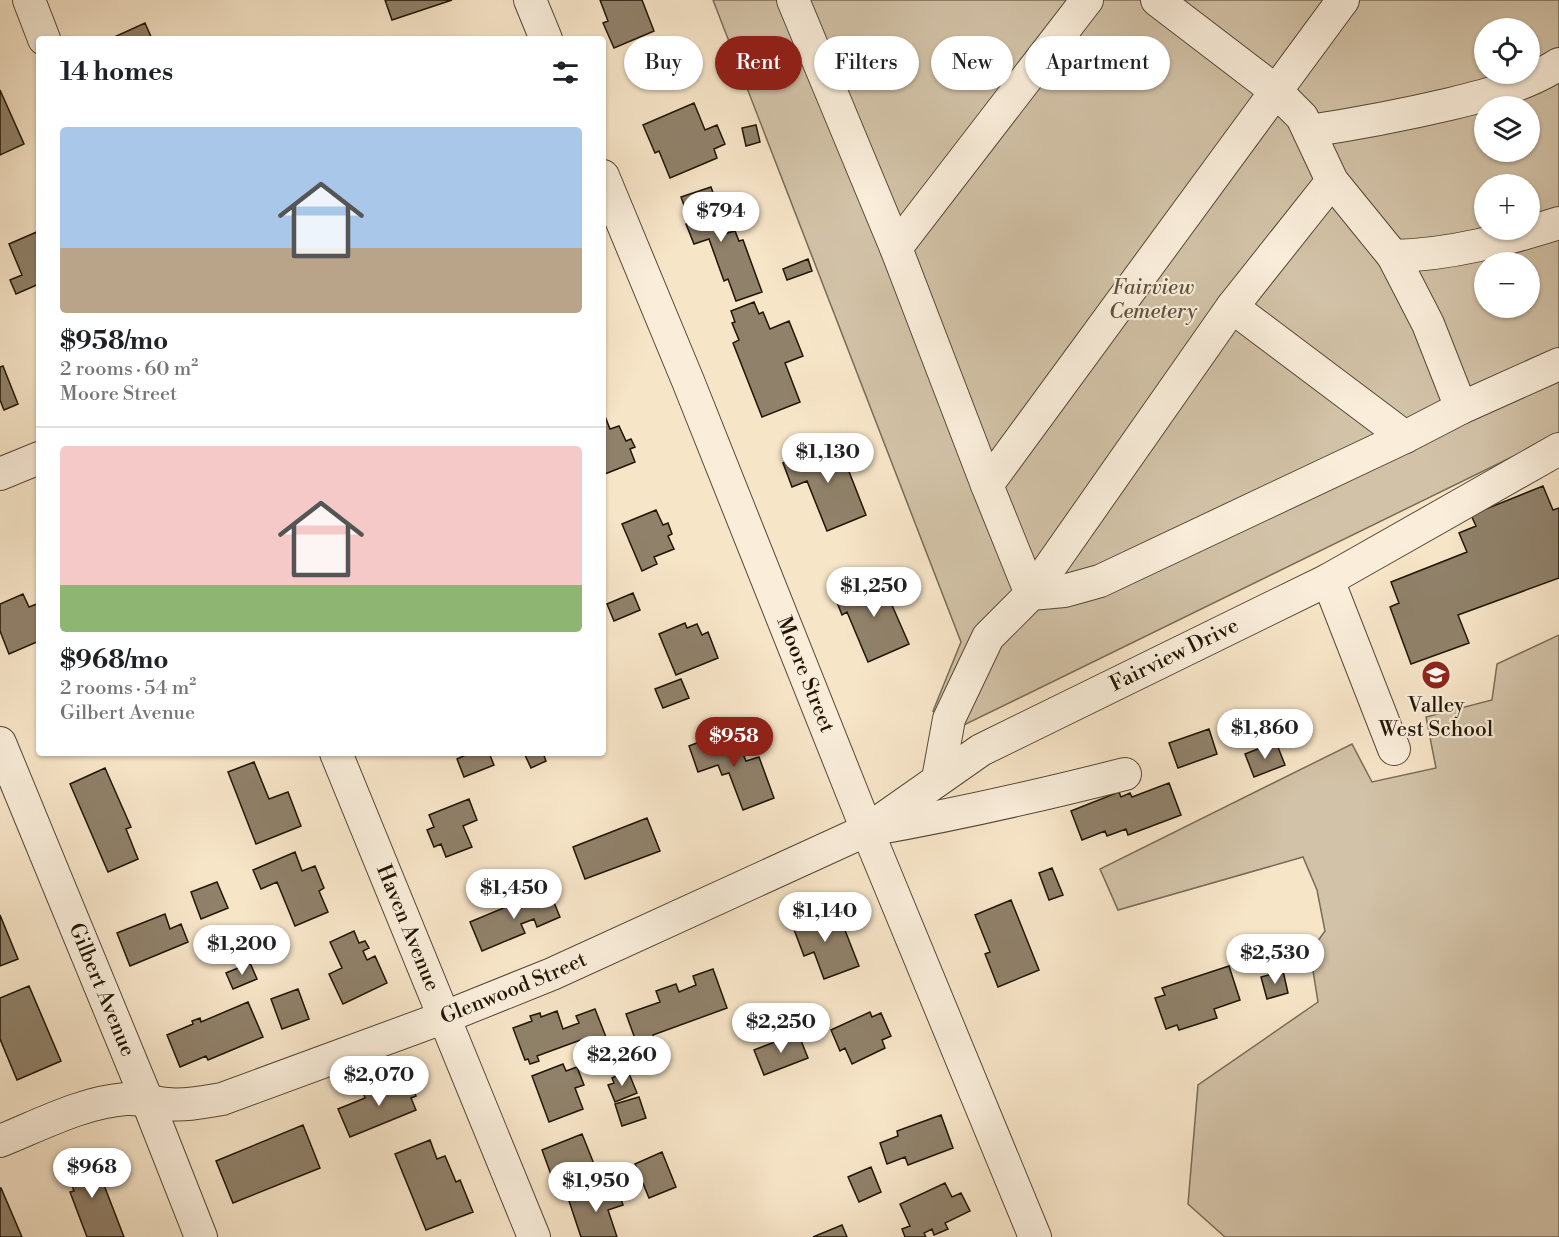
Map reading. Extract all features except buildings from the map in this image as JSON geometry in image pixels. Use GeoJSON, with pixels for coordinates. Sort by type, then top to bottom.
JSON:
{"type":"FeatureCollection","features":[{"type":"Feature","properties":{"kind":"street"},"geometry":{"type":"LineString","coordinates":[[30,0],[43,36]]}},
{"type":"Feature","properties":{"kind":"street"},"geometry":{"type":"LineString","coordinates":[[530,0],[545,36]]}},
{"type":"Feature","properties":{"kind":"street"},"geometry":{"type":"LineString","coordinates":[[793,0],[896,248],[1031,594]]}},
{"type":"Feature","properties":{"kind":"street"},"geometry":{"type":"LineString","coordinates":[[896,248],[1086,0]]}},
{"type":"Feature","properties":{"kind":"street"},"geometry":{"type":"LineString","coordinates":[[1157,0],[1276,91],[1302,117],[1332,182],[1394,256],[1428,324],[1461,408]]}},
{"type":"Feature","properties":{"kind":"street"},"geometry":{"type":"LineString","coordinates":[[987,484],[1343,0]]}},
{"type":"Feature","properties":{"kind":"street"},"geometry":{"type":"LineString","coordinates":[[1309,131],[1398,117],[1488,95],[1546,73],[1559,64]]}},
{"type":"Feature","properties":{"kind":"street"},"geometry":{"type":"LineString","coordinates":[[938,778],[950,719],[988,637],[1031,594],[1232,308],[1332,182]]}},
{"type":"Feature","properties":{"kind":"street","name":"Moore Street"},"geometry":{"type":"LineString","coordinates":[[606,183],[688,381],[867,830],[1011,1174],[1035,1237]]}},
{"type":"Feature","properties":{"kind":"street"},"geometry":{"type":"LineString","coordinates":[[1394,256],[1451,251],[1559,223]]}},
{"type":"Feature","properties":{"kind":"street"},"geometry":{"type":"LineString","coordinates":[[1232,308],[1405,437]]}},
{"type":"Feature","properties":{"kind":"street"},"geometry":{"type":"LineString","coordinates":[[1031,594],[1064,591],[1100,580],[1405,437],[1461,408],[1559,364]]}},
{"type":"Feature","properties":{"kind":"street","name":"Fairview Drive"},"geometry":{"type":"LineString","coordinates":[[867,830],[981,750],[1328,580],[1559,449]]}},
{"type":"Feature","properties":{"kind":"street"},"geometry":{"type":"LineString","coordinates":[[0,474],[36,459]]}},
{"type":"Feature","properties":{"kind":"street"},"geometry":{"type":"LineString","coordinates":[[1328,580],[1394,749]]}},
{"type":"Feature","properties":{"kind":"street","name":"Gilbert Avenue"},"geometry":{"type":"LineString","coordinates":[[0,743],[10,793],[147,1100],[201,1237]]}},
{"type":"Feature","properties":{"kind":"street","name":"Haven Avenue"},"geometry":{"type":"LineString","coordinates":[[337,756],[534,1237]]}},
{"type":"Feature","properties":{"kind":"street"},"geometry":{"type":"LineString","coordinates":[[867,830],[1010,802],[1125,774]]}},
{"type":"Feature","properties":{"kind":"street","name":"Glenwood Street"},"geometry":{"type":"LineString","coordinates":[[0,1141],[81,1108],[126,1099],[165,1104],[189,1104],[222,1099],[445,1017],[552,974],[867,830]]}},
{"type":"Feature","properties":{"kind":"green space","name":"Fairview Cemetery"},"geometry":{"type":"Polygon","coordinates":[[[713,0],[1559,0],[1559,434],[964,725],[933,711],[961,642],[748,90],[802,90],[802,36],[727,36],[713,0]]]}},
{"type":"Feature","properties":{"kind":"green space"},"geometry":{"type":"Polygon","coordinates":[[[1559,635],[1559,1237],[1225,1237],[1188,1204],[1198,1085],[1318,1002],[1310,952],[1325,931],[1317,890],[1303,857],[1118,910],[1100,869],[1352,744],[1372,782],[1436,768],[1426,717],[1492,700],[1497,664],[1559,635]]]}},
{"type":"Feature","properties":{"kind":"place","name":"Valley West School"},"geometry":{"type":"Point","coordinates":[1436,675]}}]}
